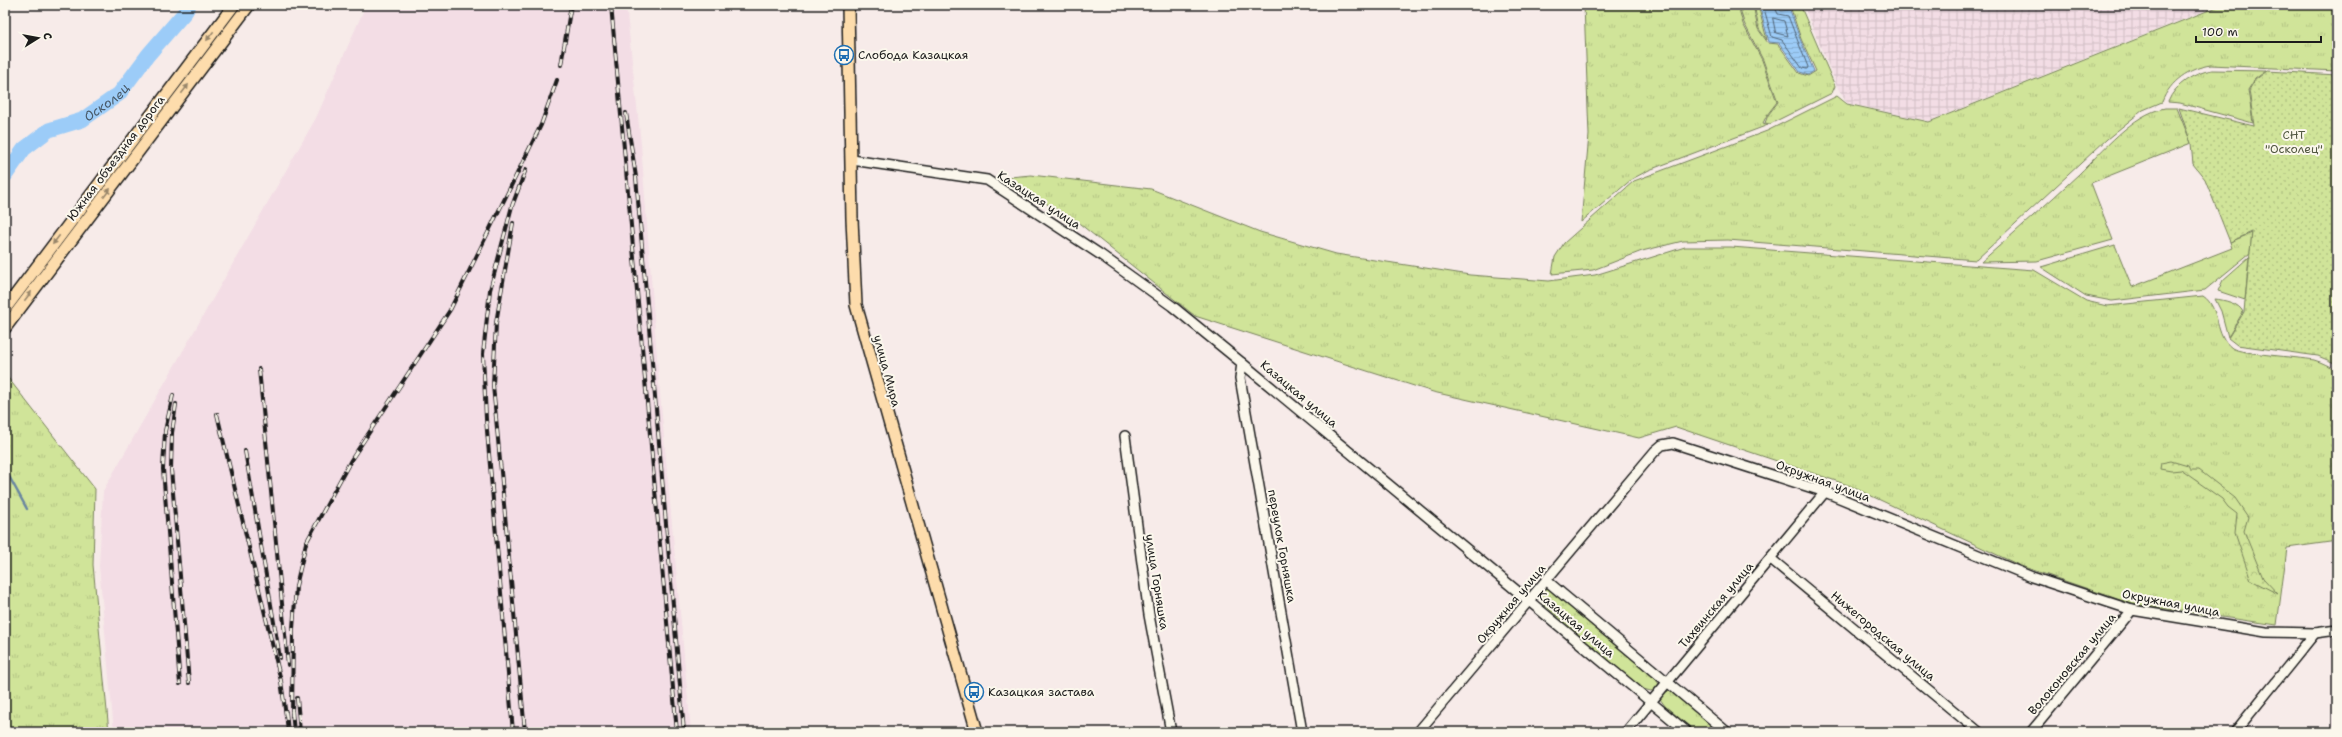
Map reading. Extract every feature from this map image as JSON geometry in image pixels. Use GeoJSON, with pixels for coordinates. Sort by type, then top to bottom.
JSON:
{"type":"FeatureCollection","features":[{"type":"Feature","properties":{"kind":"main road","name":"Южная объездная дорога"},"geometry":{"type":"LineString","coordinates":[[5,309],[234,5]]}},
{"type":"Feature","properties":{"kind":"main road","name":"Южная объездная дорога"},"geometry":{"type":"LineString","coordinates":[[5,328],[249,5]]}},
{"type":"Feature","properties":{"kind":"main road","name":"улица Мира"},"geometry":{"type":"LineString","coordinates":[[848,5],[852,219],[856,305],[976,732]]}},
{"type":"Feature","properties":{"kind":"street","name":"Казацкая улица"},"geometry":{"type":"LineString","coordinates":[[852,160],[987,180],[1101,255],[1172,306],[1687,732]]}},
{"type":"Feature","properties":{"kind":"street","name":"переулок Горняшка"},"geometry":{"type":"LineString","coordinates":[[1242,363],[1240,378],[1302,732]]}},
{"type":"Feature","properties":{"kind":"street","name":"улица Горняшка"},"geometry":{"type":"LineString","coordinates":[[1125,436],[1149,614],[1171,732]]}},
{"type":"Feature","properties":{"kind":"street","name":"Окружная улица"},"geometry":{"type":"LineString","coordinates":[[1418,732],[1662,445],[1673,443],[1825,492],[2032,577],[2132,610],[2266,632],[2315,633],[2337,630]]}},
{"type":"Feature","properties":{"kind":"street","name":"Тихвинская улица"},"geometry":{"type":"LineString","coordinates":[[1626,732],[1650,701],[1771,559],[1825,492]]}},
{"type":"Feature","properties":{"kind":"street","name":"Нижегородская улица"},"geometry":{"type":"LineString","coordinates":[[1771,559],[1979,732]]}},
{"type":"Feature","properties":{"kind":"street","name":"Казацкая улица"},"geometry":{"type":"LineString","coordinates":[[1547,581],[1727,732]]}},
{"type":"Feature","properties":{"kind":"street","name":"Волоконовская улица"},"geometry":{"type":"LineString","coordinates":[[2031,732],[2132,610]]}},
{"type":"Feature","properties":{"kind":"street"},"geometry":{"type":"LineString","coordinates":[[2234,732],[2315,633]]}},
{"type":"Feature","properties":{"kind":"shaded area"},"geometry":{"type":"Polygon","coordinates":[[[366,5],[626,5],[641,144],[659,383],[691,732],[114,732],[99,566],[103,491],[316,118],[366,5]]]}},
{"type":"Feature","properties":{"kind":"shaded area"},"geometry":{"type":"Polygon","coordinates":[[[1803,5],[2219,5],[1929,121],[1847,103],[1837,86],[1803,5]]]}},
{"type":"Feature","properties":{"kind":"green space"},"geometry":{"type":"Polygon","coordinates":[[[1584,5],[1738,5],[1743,24],[1762,60],[1777,102],[1763,123],[1768,125],[1649,170],[1632,179],[1581,222],[1589,135],[1584,5]]]}},
{"type":"Feature","properties":{"kind":"green space"},"geometry":{"type":"Polygon","coordinates":[[[1739,5],[1753,5],[1758,29],[1768,43],[1778,44],[1799,73],[1808,76],[1816,71],[1801,39],[1791,9],[1781,9],[1779,5],[1800,5],[1835,86],[1832,93],[1770,124],[1765,123],[1768,115],[1778,102],[1763,60],[1744,23],[1739,5]]]}},
{"type":"Feature","properties":{"kind":"green space"},"geometry":{"type":"Polygon","coordinates":[[[1754,5],[1758,5],[1767,40],[1759,29],[1754,5]]]}},
{"type":"Feature","properties":{"kind":"green space"},"geometry":{"type":"Polygon","coordinates":[[[2222,5],[2337,5],[2337,71],[2211,65],[2188,72],[2175,82],[2162,102],[2143,110],[2107,139],[1976,260],[1728,240],[1683,241],[1642,251],[1593,270],[1552,274],[1555,257],[1564,243],[1634,181],[1767,131],[1837,96],[1847,104],[1929,122],[2222,5]]]}},
{"type":"Feature","properties":{"kind":"green space"},"geometry":{"type":"Polygon","coordinates":[[[2205,71],[2266,71],[2255,79],[2248,90],[2253,123],[2180,103],[2168,102],[2175,90],[2186,80],[2205,71]]]}},
{"type":"Feature","properties":{"kind":"green space","name":"СНТ \"Осколец\""},"geometry":{"type":"Polygon","coordinates":[[[2267,71],[2337,75],[2337,364],[2318,356],[2237,345],[2228,338],[2244,312],[2252,232],[2230,242],[2205,179],[2193,164],[2191,143],[2179,108],[2254,126],[2249,90],[2255,80],[2267,71]]]}},
{"type":"Feature","properties":{"kind":"green space"},"geometry":{"type":"Polygon","coordinates":[[[2165,108],[2177,108],[2191,143],[2091,183],[2113,240],[2037,261],[1981,262],[2079,174],[2130,125],[2153,112],[2165,108]]]}},
{"type":"Feature","properties":{"kind":"green space"},"geometry":{"type":"Polygon","coordinates":[[[1031,175],[1151,189],[1260,232],[1336,254],[1470,275],[1549,281],[1595,275],[1685,247],[1731,247],[2034,270],[2086,301],[2107,306],[2203,296],[2213,307],[2222,336],[2226,343],[2232,348],[2258,354],[2314,360],[2337,370],[2337,541],[2287,548],[2277,625],[2132,604],[2021,566],[1848,485],[1676,427],[1639,438],[1433,392],[1195,316],[1075,220],[1033,196],[1010,177],[1031,175]]]}},
{"type":"Feature","properties":{"kind":"green space"},"geometry":{"type":"Polygon","coordinates":[[[2252,233],[2250,253],[2205,290],[2112,301],[2086,296],[2041,267],[2115,245],[2132,287],[2232,248],[2230,242],[2252,233]]]}},
{"type":"Feature","properties":{"kind":"green space"},"geometry":{"type":"Polygon","coordinates":[[[2249,257],[2245,300],[2218,291],[2223,280],[2249,257]]]}},
{"type":"Feature","properties":{"kind":"green space"},"geometry":{"type":"Polygon","coordinates":[[[2215,299],[2235,304],[2243,312],[2228,337],[2221,311],[2215,299]]]}},
{"type":"Feature","properties":{"kind":"green space"},"geometry":{"type":"Polygon","coordinates":[[[5,374],[95,489],[93,565],[109,732],[5,732],[5,374]]]}},
{"type":"Feature","properties":{"kind":"green space"},"geometry":{"type":"Polygon","coordinates":[[[2171,461],[2188,466],[2190,470],[2199,470],[2235,498],[2248,517],[2244,531],[2263,578],[2278,594],[2251,580],[2235,533],[2237,514],[2228,507],[2222,499],[2181,470],[2171,471],[2160,469],[2161,463],[2171,461]]]}},
{"type":"Feature","properties":{"kind":"green space"},"geometry":{"type":"Polygon","coordinates":[[[1544,588],[1549,589],[1654,677],[1659,684],[1657,688],[1651,691],[1643,689],[1544,605],[1539,599],[1539,595],[1544,588]]]}},
{"type":"Feature","properties":{"kind":"green space"},"geometry":{"type":"Polygon","coordinates":[[[1671,691],[1721,732],[1696,732],[1665,706],[1660,699],[1664,692],[1671,691]]]}},
{"type":"Feature","properties":{"kind":"water"},"geometry":{"type":"Polygon","coordinates":[[[1759,5],[1777,5],[1781,11],[1790,10],[1800,39],[1814,71],[1808,75],[1800,72],[1779,43],[1769,42],[1759,5]]]}},
{"type":"Feature","properties":{"kind":"waterway","name":"Осколец"},"geometry":{"type":"LineString","coordinates":[[5,176],[24,149],[49,130],[82,120],[119,94],[148,55],[186,11],[189,5]]}},
{"type":"Feature","properties":{"kind":"waterway"},"geometry":{"type":"LineString","coordinates":[[5,469],[27,509]]}},
{"type":"Feature","properties":{"kind":"railway"},"geometry":{"type":"LineString","coordinates":[[561,65],[571,5]]}},
{"type":"Feature","properties":{"kind":"railway"},"geometry":{"type":"LineString","coordinates":[[611,5],[677,732]]}},
{"type":"Feature","properties":{"kind":"railway"},"geometry":{"type":"LineString","coordinates":[[292,716],[293,629],[296,586],[306,543],[351,460],[450,310],[541,125],[557,80]]}},
{"type":"Feature","properties":{"kind":"railway"},"geometry":{"type":"LineString","coordinates":[[626,113],[636,177],[684,732]]}},
{"type":"Feature","properties":{"kind":"railway"},"geometry":{"type":"LineString","coordinates":[[513,732],[486,419],[483,354],[490,290],[512,206],[526,169]]}},
{"type":"Feature","properties":{"kind":"railway"},"geometry":{"type":"LineString","coordinates":[[513,223],[496,323],[493,385],[525,732]]}},
{"type":"Feature","properties":{"kind":"railway"},"geometry":{"type":"LineString","coordinates":[[259,369],[288,665]]}},
{"type":"Feature","properties":{"kind":"railway"},"geometry":{"type":"LineString","coordinates":[[173,395],[165,431],[163,469],[180,684]]}},
{"type":"Feature","properties":{"kind":"railway"},"geometry":{"type":"LineString","coordinates":[[176,404],[172,433],[171,469],[189,683]]}},
{"type":"Feature","properties":{"kind":"railway"},"geometry":{"type":"LineString","coordinates":[[217,414],[281,681],[286,716]]}},
{"type":"Feature","properties":{"kind":"railway"},"geometry":{"type":"LineString","coordinates":[[245,451],[280,658]]}},
{"type":"Feature","properties":{"kind":"railway"},"geometry":{"type":"LineString","coordinates":[[297,698],[300,732]]}},
{"type":"Feature","properties":{"kind":"railway"},"geometry":{"type":"LineString","coordinates":[[292,711],[294,732]]}},
{"type":"Feature","properties":{"kind":"railway"},"geometry":{"type":"LineString","coordinates":[[286,712],[288,732]]}},
{"type":"Feature","properties":{"kind":"place","name":"Слобода Казацкая"},"geometry":{"type":"Point","coordinates":[844,55]}},
{"type":"Feature","properties":{"kind":"place","name":"Казацкая застава"},"geometry":{"type":"Point","coordinates":[974,692]}}]}
